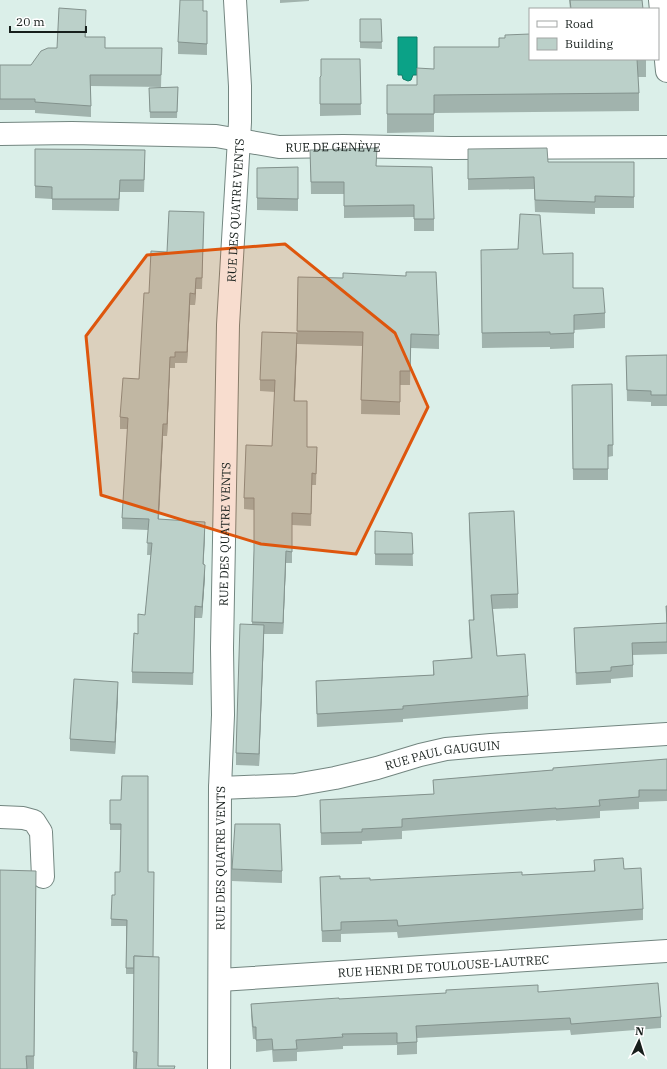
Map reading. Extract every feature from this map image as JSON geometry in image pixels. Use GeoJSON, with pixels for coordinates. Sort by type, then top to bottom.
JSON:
{"type":"FeatureCollection","features":[{"type":"Feature","properties":{"kind":"street","name":"RUE DES QUATRE VENTS"},"geometry":{"type":"LineString","coordinates":[[219,1069],[220,788],[223,715],[222,640],[228,325],[240,86],[235,0]]}},
{"type":"Feature","properties":{"kind":"street"},"geometry":{"type":"LineString","coordinates":[[660,0],[667,71]]}},
{"type":"Feature","properties":{"kind":"street","name":"RUE DE GENÈVE"},"geometry":{"type":"LineString","coordinates":[[0,134],[216,136],[279,147],[667,147]]}},
{"type":"Feature","properties":{"kind":"street","name":"RUE PAUL GAUGUIN"},"geometry":{"type":"LineString","coordinates":[[220,788],[294,785],[377,768],[420,755],[446,750],[491,745],[667,734]]}},
{"type":"Feature","properties":{"kind":"street"},"geometry":{"type":"LineString","coordinates":[[0,817],[23,818],[34,821],[41,832],[43,877]]}},
{"type":"Feature","properties":{"kind":"street","name":"RUE HENRI DE TOULOUSE-LAUTREC"},"geometry":{"type":"LineString","coordinates":[[220,980],[667,952]]}},
{"type":"Feature","properties":{"kind":"highlighted area"},"geometry":{"type":"Polygon","coordinates":[[[285,244],[395,333],[428,407],[356,554],[261,544],[101,495],[86,336],[147,255],[285,244]]]}},
{"type":"Feature","properties":{"kind":"shaded area"},"geometry":{"type":"Polygon","coordinates":[[[398,37],[417,37],[417,75],[413,75],[411,80],[408,81],[403,79],[402,75],[398,75],[398,37]]]}},
{"type":"Feature","properties":{"kind":"building"},"geometry":{"type":"Polygon","coordinates":[[[180,0],[203,0],[203,11],[207,11],[207,44],[178,42],[180,0]]]}},
{"type":"Feature","properties":{"kind":"building"},"geometry":{"type":"Polygon","coordinates":[[[570,0],[642,0],[643,8],[571,8],[570,0]]]}},
{"type":"Feature","properties":{"kind":"building"},"geometry":{"type":"Polygon","coordinates":[[[59,8],[86,10],[85,37],[105,37],[105,48],[162,48],[161,75],[90,75],[91,106],[35,102],[35,99],[0,99],[0,65],[31,65],[41,51],[48,48],[57,48],[59,8]]]}},
{"type":"Feature","properties":{"kind":"building"},"geometry":{"type":"Polygon","coordinates":[[[360,19],[381,19],[382,42],[360,42],[360,19]]]}},
{"type":"Feature","properties":{"kind":"building"},"geometry":{"type":"Polygon","coordinates":[[[529,34],[529,60],[637,60],[639,93],[434,95],[434,114],[387,114],[387,85],[417,85],[417,68],[434,69],[434,47],[499,47],[499,38],[505,38],[505,35],[529,34]]]}},
{"type":"Feature","properties":{"kind":"building"},"geometry":{"type":"Polygon","coordinates":[[[321,59],[360,59],[361,104],[320,104],[321,59]]]}},
{"type":"Feature","properties":{"kind":"building"},"geometry":{"type":"Polygon","coordinates":[[[178,87],[177,112],[150,112],[149,88],[178,87]]]}},
{"type":"Feature","properties":{"kind":"building"},"geometry":{"type":"Polygon","coordinates":[[[377,148],[376,166],[432,167],[434,219],[414,219],[414,205],[344,206],[344,182],[311,182],[310,150],[377,148]]]}},
{"type":"Feature","properties":{"kind":"building"},"geometry":{"type":"Polygon","coordinates":[[[547,148],[548,162],[634,162],[634,197],[595,196],[595,202],[535,200],[534,177],[468,179],[468,149],[547,148]]]}},
{"type":"Feature","properties":{"kind":"building"},"geometry":{"type":"Polygon","coordinates":[[[35,149],[145,150],[144,180],[120,180],[119,199],[52,199],[52,187],[35,186],[35,149]]]}},
{"type":"Feature","properties":{"kind":"building"},"geometry":{"type":"Polygon","coordinates":[[[298,167],[298,199],[257,198],[257,168],[298,167]]]}},
{"type":"Feature","properties":{"kind":"building"},"geometry":{"type":"Polygon","coordinates":[[[169,211],[204,212],[202,278],[196,278],[195,294],[190,293],[187,352],[175,352],[175,357],[170,357],[167,424],[163,424],[158,519],[205,522],[203,564],[205,565],[202,607],[195,606],[193,673],[132,672],[134,633],[138,634],[138,614],[145,615],[152,543],[147,543],[149,519],[122,518],[128,418],[120,417],[123,378],[139,379],[144,293],[149,293],[151,251],[167,252],[169,211]]]}},
{"type":"Feature","properties":{"kind":"building"},"geometry":{"type":"Polygon","coordinates":[[[520,214],[540,215],[543,254],[573,253],[573,288],[603,288],[605,313],[574,315],[574,333],[482,333],[481,250],[518,249],[520,214]]]}},
{"type":"Feature","properties":{"kind":"building"},"geometry":{"type":"Polygon","coordinates":[[[406,272],[436,272],[439,335],[411,334],[410,371],[400,371],[400,402],[361,400],[363,332],[297,331],[298,277],[343,278],[343,273],[406,276],[406,272]]]}},
{"type":"Feature","properties":{"kind":"building"},"geometry":{"type":"Polygon","coordinates":[[[262,332],[297,333],[294,401],[307,401],[307,447],[317,447],[316,474],[312,473],[311,514],[292,513],[292,552],[286,551],[283,623],[252,622],[254,498],[244,498],[246,445],[272,446],[275,380],[260,380],[262,332]]]}},
{"type":"Feature","properties":{"kind":"building"},"geometry":{"type":"Polygon","coordinates":[[[667,355],[667,395],[651,395],[651,391],[627,390],[626,356],[667,355]]]}},
{"type":"Feature","properties":{"kind":"building"},"geometry":{"type":"Polygon","coordinates":[[[612,384],[613,445],[608,445],[608,469],[573,469],[572,385],[612,384]]]}},
{"type":"Feature","properties":{"kind":"building"},"geometry":{"type":"Polygon","coordinates":[[[514,511],[518,594],[491,595],[497,656],[525,654],[528,696],[403,706],[403,709],[317,714],[316,681],[434,675],[433,661],[472,658],[469,620],[474,620],[469,513],[514,511]]]}},
{"type":"Feature","properties":{"kind":"building"},"geometry":{"type":"Polygon","coordinates":[[[375,531],[412,533],[413,554],[375,554],[375,531]]]}},
{"type":"Feature","properties":{"kind":"building"},"geometry":{"type":"Polygon","coordinates":[[[667,623],[667,642],[632,643],[633,665],[611,667],[611,671],[576,673],[574,628],[667,623]]]}},
{"type":"Feature","properties":{"kind":"building"},"geometry":{"type":"Polygon","coordinates":[[[240,624],[264,625],[259,754],[236,753],[240,624]]]}},
{"type":"Feature","properties":{"kind":"building"},"geometry":{"type":"Polygon","coordinates":[[[74,679],[118,682],[115,742],[70,739],[74,679]]]}},
{"type":"Feature","properties":{"kind":"building"},"geometry":{"type":"Polygon","coordinates":[[[667,759],[667,790],[639,790],[639,797],[599,800],[600,806],[402,819],[402,827],[362,829],[362,832],[321,833],[320,800],[434,794],[433,780],[553,770],[553,768],[667,759]]]}},
{"type":"Feature","properties":{"kind":"building"},"geometry":{"type":"Polygon","coordinates":[[[122,776],[148,776],[148,872],[154,872],[153,957],[134,956],[134,968],[126,968],[127,920],[111,919],[112,895],[115,895],[115,872],[120,872],[121,824],[110,824],[110,800],[121,800],[122,776]]]}},
{"type":"Feature","properties":{"kind":"building"},"geometry":{"type":"Polygon","coordinates":[[[235,824],[280,824],[282,871],[232,869],[235,824]]]}},
{"type":"Feature","properties":{"kind":"building"},"geometry":{"type":"Polygon","coordinates":[[[623,858],[624,869],[641,868],[643,909],[398,926],[397,920],[341,922],[341,930],[322,931],[320,877],[340,876],[340,879],[370,878],[370,880],[522,872],[522,875],[595,871],[594,860],[623,858]]]}},
{"type":"Feature","properties":{"kind":"building"},"geometry":{"type":"Polygon","coordinates":[[[0,870],[36,871],[34,1056],[26,1056],[27,1069],[0,1069],[0,870]]]}},
{"type":"Feature","properties":{"kind":"building"},"geometry":{"type":"Polygon","coordinates":[[[134,956],[159,957],[158,1066],[175,1066],[174,1069],[136,1069],[137,1052],[133,1052],[134,956]]]}},
{"type":"Feature","properties":{"kind":"building"},"geometry":{"type":"Polygon","coordinates":[[[658,983],[661,1017],[571,1024],[570,1018],[416,1026],[417,1042],[397,1043],[397,1033],[342,1034],[343,1037],[296,1040],[297,1049],[273,1050],[272,1039],[256,1040],[256,1027],[253,1027],[251,1004],[446,993],[446,990],[538,985],[538,992],[658,983]]]}}]}
